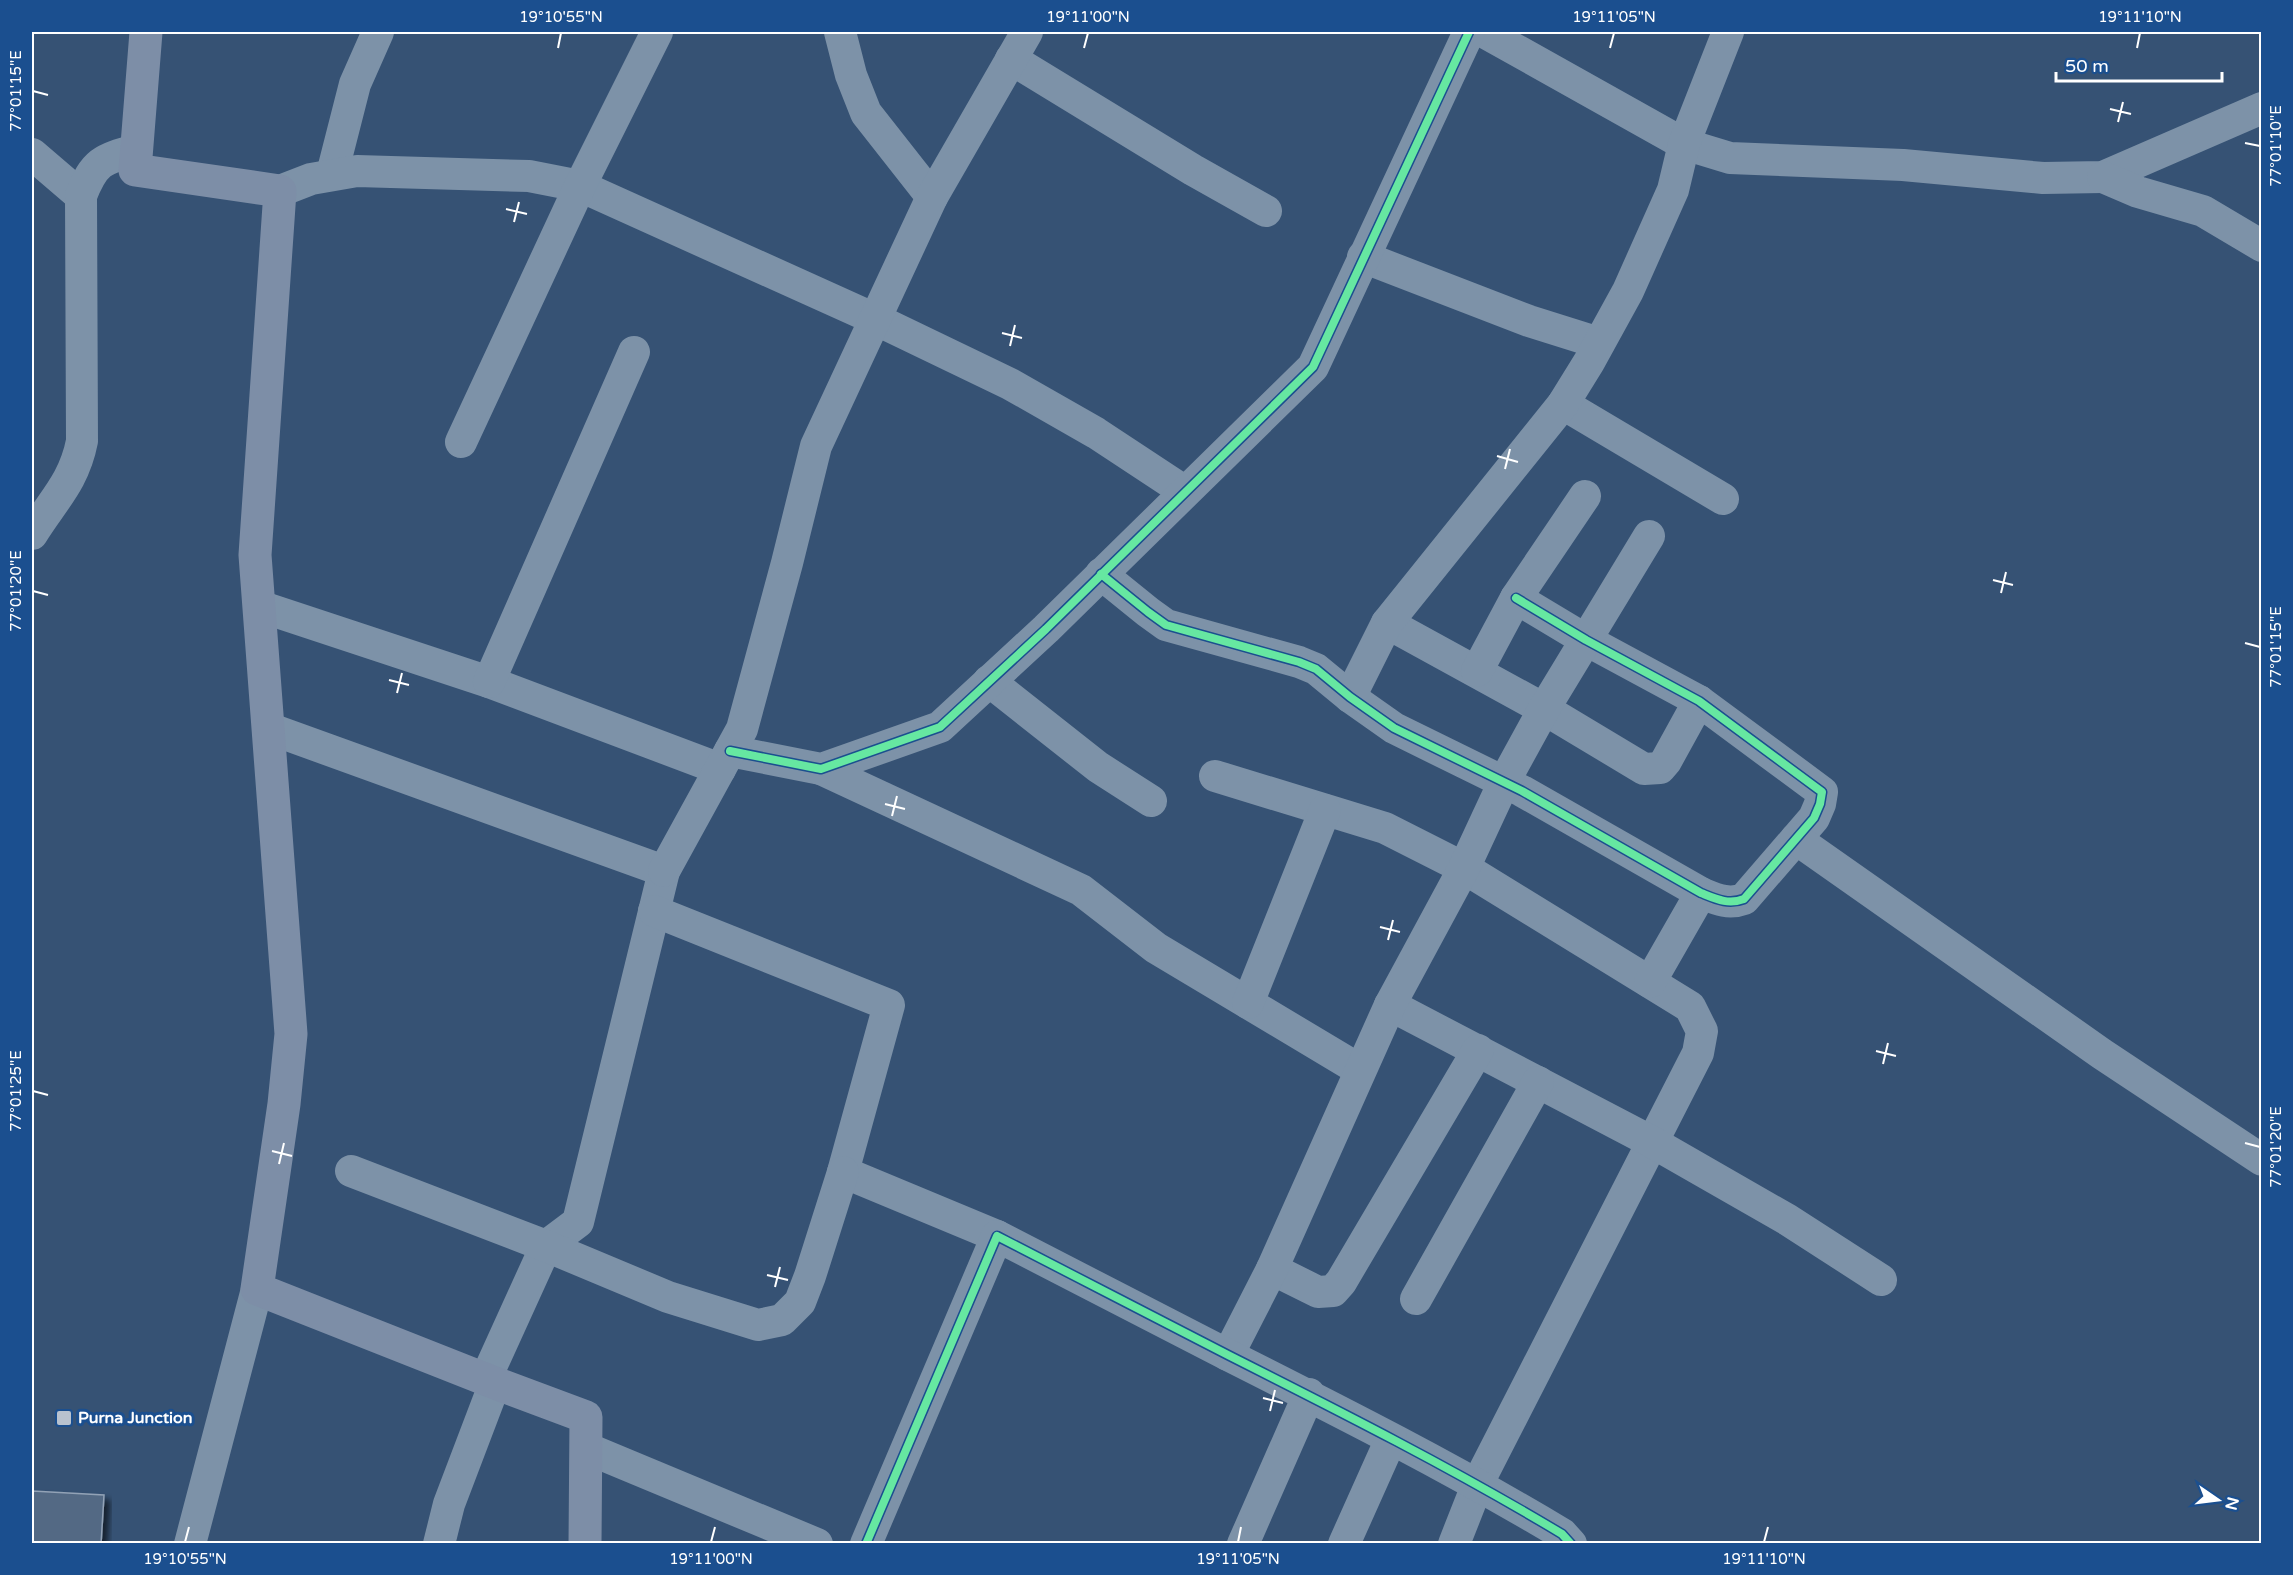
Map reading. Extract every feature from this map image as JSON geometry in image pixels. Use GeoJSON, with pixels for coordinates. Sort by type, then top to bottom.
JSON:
{"type":"FeatureCollection","features":[{"type":"Feature","properties":{"kind":"main road"},"geometry":{"type":"LineString","coordinates":[[146,32],[135,170],[280,191],[255,555],[291,1034],[284,1104],[257,1289],[586,1416],[585,1544]]}},
{"type":"Feature","properties":{"kind":"street"},"geometry":{"type":"LineString","coordinates":[[332,174],[356,84],[378,32]]}},
{"type":"Feature","properties":{"kind":"street"},"geometry":{"type":"LineString","coordinates":[[461,442],[580,186],[657,32]]}},
{"type":"Feature","properties":{"kind":"street"},"geometry":{"type":"LineString","coordinates":[[840,32],[851,75],[866,114],[932,198]]}},
{"type":"Feature","properties":{"kind":"street"},"geometry":{"type":"LineString","coordinates":[[439,1544],[449,1504],[490,1380],[546,1246],[578,1222],[664,871],[742,729],[816,446],[932,198],[1027,32]]}},
{"type":"Feature","properties":{"kind":"street"},"geometry":{"type":"LineString","coordinates":[[821,769],[940,727],[1101,574],[1312,367],[1469,32]]}},
{"type":"Feature","properties":{"kind":"street"},"geometry":{"type":"LineString","coordinates":[[1484,32],[1684,144],[1730,158],[1903,165],[2043,178],[2103,177],[2262,108]]}},
{"type":"Feature","properties":{"kind":"street"},"geometry":{"type":"LineString","coordinates":[[1350,697],[1387,622],[1563,404],[1599,343],[1628,291],[1673,190],[1684,144],[1728,32]]}},
{"type":"Feature","properties":{"kind":"street"},"geometry":{"type":"LineString","coordinates":[[1011,59],[1193,170],[1266,211]]}},
{"type":"Feature","properties":{"kind":"street"},"geometry":{"type":"LineString","coordinates":[[32,534],[69,482],[78,460],[82,441],[81,196],[89,174],[107,158],[136,150]]}},
{"type":"Feature","properties":{"kind":"street"},"geometry":{"type":"LineString","coordinates":[[32,154],[81,196]]}},
{"type":"Feature","properties":{"kind":"street"},"geometry":{"type":"LineString","coordinates":[[280,191],[311,179],[357,171],[529,176],[580,186],[875,319],[1010,384],[1096,433],[1184,491]]}},
{"type":"Feature","properties":{"kind":"street"},"geometry":{"type":"LineString","coordinates":[[2103,177],[2138,192],[2202,211],[2262,246]]}},
{"type":"Feature","properties":{"kind":"street"},"geometry":{"type":"LineString","coordinates":[[1363,257],[1529,321],[1599,343]]}},
{"type":"Feature","properties":{"kind":"street"},"geometry":{"type":"LineString","coordinates":[[489,682],[634,352]]}},
{"type":"Feature","properties":{"kind":"street"},"geometry":{"type":"LineString","coordinates":[[1563,404],[1724,499]]}},
{"type":"Feature","properties":{"kind":"street"},"geometry":{"type":"LineString","coordinates":[[1477,671],[1516,598],[1585,496]]}},
{"type":"Feature","properties":{"kind":"street"},"geometry":{"type":"LineString","coordinates":[[1228,1355],[1272,1269],[1390,1005],[1464,868],[1504,782],[1649,536]]}},
{"type":"Feature","properties":{"kind":"street"},"geometry":{"type":"LineString","coordinates":[[1101,574],[1166,625],[1307,665],[1323,674],[1350,697],[1394,728],[1504,782],[1701,893],[1734,903],[1743,899],[1814,818],[1822,792],[1699,701],[1586,640],[1516,598]]}},
{"type":"Feature","properties":{"kind":"street"},"geometry":{"type":"LineString","coordinates":[[259,606],[725,760],[821,769],[1081,890],[1156,948],[1360,1070]]}},
{"type":"Feature","properties":{"kind":"street"},"geometry":{"type":"LineString","coordinates":[[1387,622],[1545,709],[1644,769],[1660,768],[1666,761],[1699,701]]}},
{"type":"Feature","properties":{"kind":"street"},"geometry":{"type":"LineString","coordinates":[[989,681],[1098,767],[1151,801]]}},
{"type":"Feature","properties":{"kind":"street"},"geometry":{"type":"LineString","coordinates":[[268,728],[664,871]]}},
{"type":"Feature","properties":{"kind":"street"},"geometry":{"type":"LineString","coordinates":[[1215,776],[1385,828],[1464,868],[1690,1007],[1702,1031],[1698,1053],[1478,1483],[1454,1544]]}},
{"type":"Feature","properties":{"kind":"street"},"geometry":{"type":"LineString","coordinates":[[1248,1003],[1325,810]]}},
{"type":"Feature","properties":{"kind":"street"},"geometry":{"type":"LineString","coordinates":[[1796,839],[2102,1054],[2262,1160]]}},
{"type":"Feature","properties":{"kind":"street"},"geometry":{"type":"LineString","coordinates":[[1650,982],[1701,893]]}},
{"type":"Feature","properties":{"kind":"street"},"geometry":{"type":"LineString","coordinates":[[351,1171],[546,1246],[668,1297],[758,1325],[782,1320],[800,1302],[810,1276],[843,1172],[889,1005],[654,911]]}},
{"type":"Feature","properties":{"kind":"street"},"geometry":{"type":"LineString","coordinates":[[1390,1005],[1652,1142],[1788,1220],[1881,1280]]}},
{"type":"Feature","properties":{"kind":"street"},"geometry":{"type":"LineString","coordinates":[[1272,1269],[1318,1292],[1333,1291],[1341,1282],[1478,1050]]}},
{"type":"Feature","properties":{"kind":"street"},"geometry":{"type":"LineString","coordinates":[[1416,1299],[1538,1082]]}},
{"type":"Feature","properties":{"kind":"street"},"geometry":{"type":"LineString","coordinates":[[843,1172],[997,1236],[1228,1355],[1309,1394],[1390,1439],[1478,1483],[1562,1533],[1571,1544]]}},
{"type":"Feature","properties":{"kind":"street"},"geometry":{"type":"LineString","coordinates":[[875,1539],[997,1236]]}},
{"type":"Feature","properties":{"kind":"street"},"geometry":{"type":"LineString","coordinates":[[190,1544],[257,1289]]}},
{"type":"Feature","properties":{"kind":"street"},"geometry":{"type":"LineString","coordinates":[[1243,1544],[1309,1394]]}},
{"type":"Feature","properties":{"kind":"street"},"geometry":{"type":"LineString","coordinates":[[1344,1544],[1390,1439]]}},
{"type":"Feature","properties":{"kind":"street"},"geometry":{"type":"LineString","coordinates":[[586,1448],[817,1544]]}},
{"type":"Feature","properties":{"kind":"building"},"geometry":{"type":"Polygon","coordinates":[[[32,1491],[104,1495],[101,1544],[32,1544],[32,1491]]]}},
{"type":"Feature","properties":{"kind":"cycle path"},"geometry":{"type":"LineString","coordinates":[[730,751],[821,769],[940,727],[1046,629],[1313,367],[1469,32]]}},
{"type":"Feature","properties":{"kind":"cycle path"},"geometry":{"type":"LineString","coordinates":[[1101,574],[1166,625],[1299,662],[1316,669],[1350,697],[1394,728],[1522,791],[1701,893],[1727,901],[1744,899],[1814,818],[1822,792],[1699,701],[1586,640],[1516,598]]}},
{"type":"Feature","properties":{"kind":"cycle path"},"geometry":{"type":"LineString","coordinates":[[866,1544],[997,1236],[1439,1464],[1562,1534],[1571,1544]]}},
{"type":"Feature","properties":{"kind":"place","name":"Purna Junction"},"geometry":{"type":"Point","coordinates":[64,1418]}}]}
